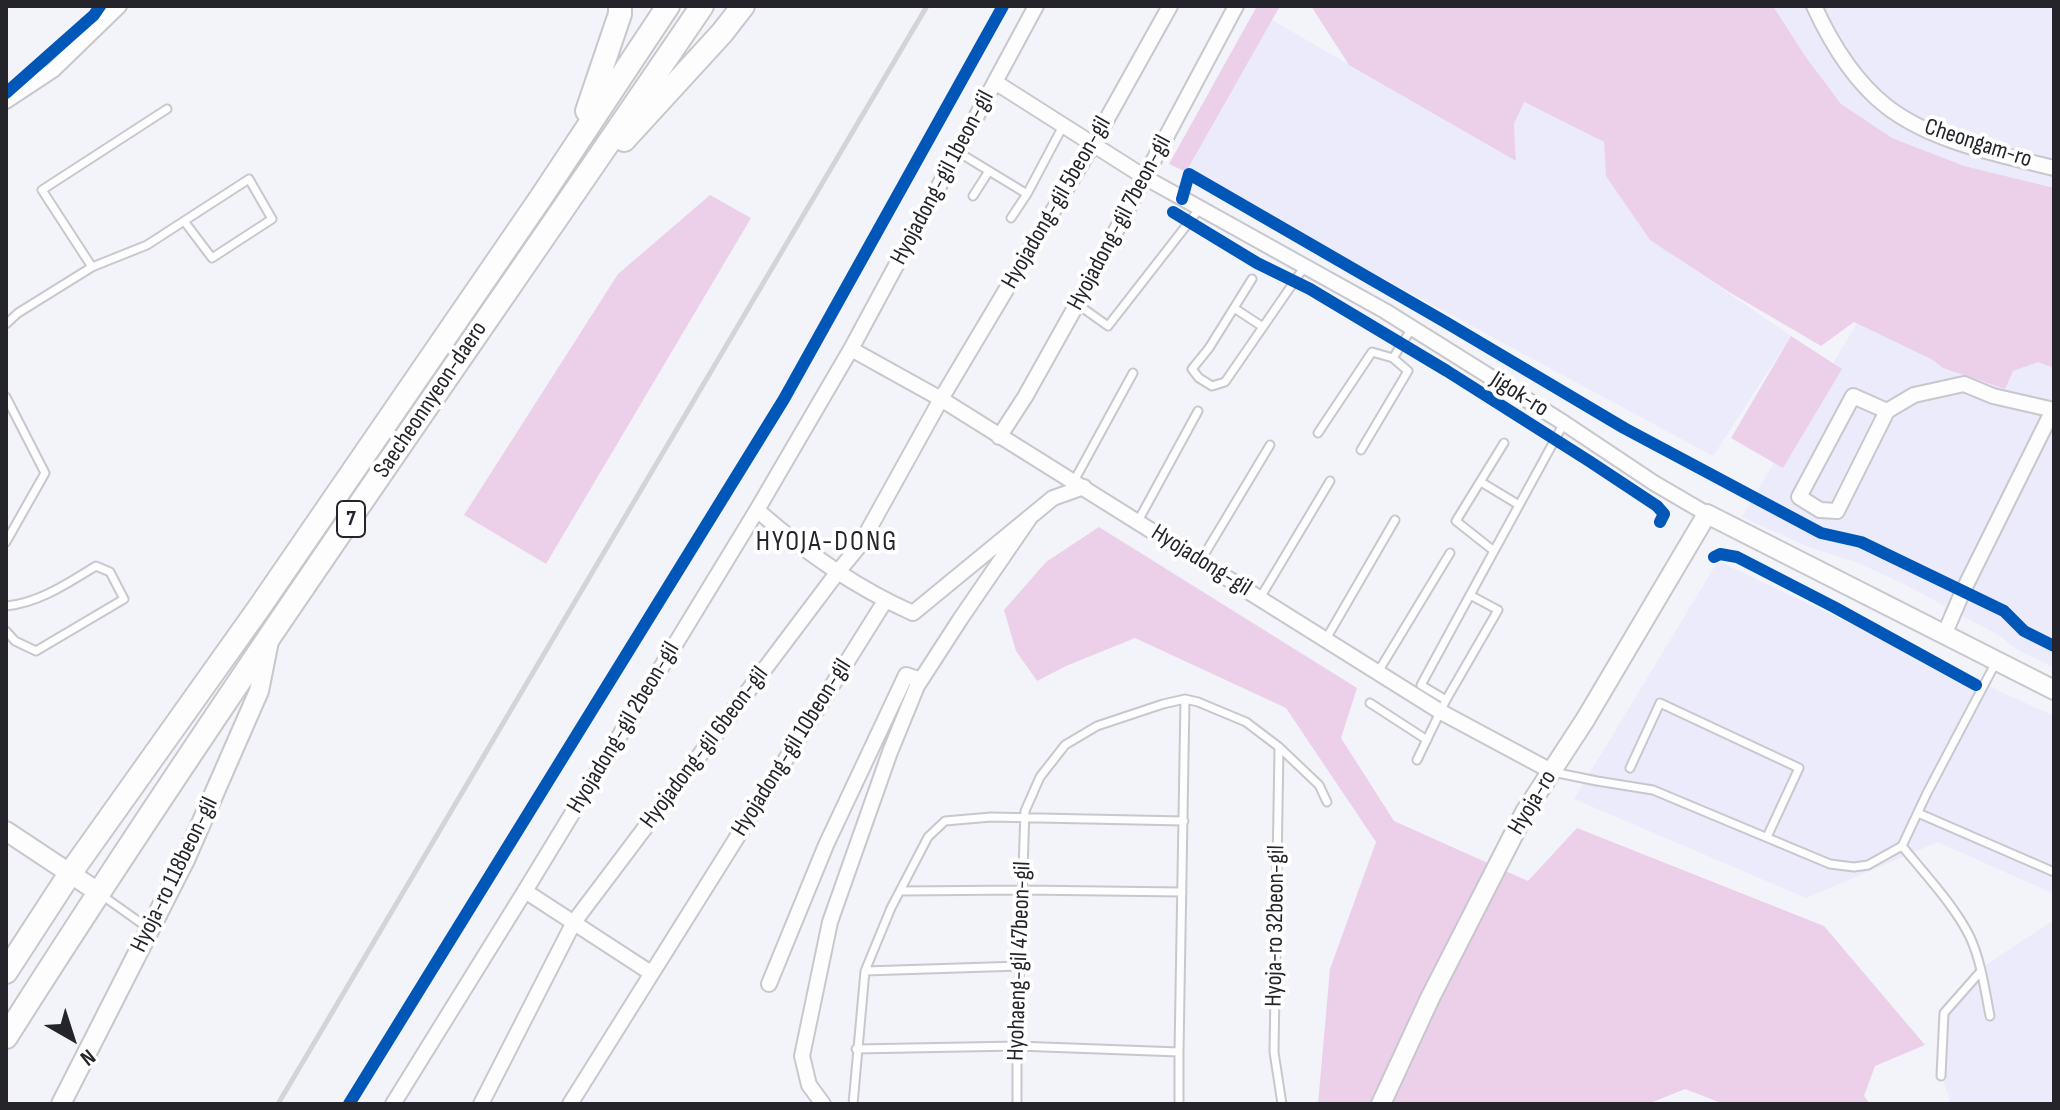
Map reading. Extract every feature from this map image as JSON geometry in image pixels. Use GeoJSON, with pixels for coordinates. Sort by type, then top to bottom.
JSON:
{"type":"FeatureCollection","features":[{"type":"Feature","properties":{"kind":"main road"},"geometry":{"type":"LineString","coordinates":[[540,199],[590,104],[620,6]]}},
{"type":"Feature","properties":{"kind":"main road","name":"Saecheonnyeon-daero"},"geometry":{"type":"LineString","coordinates":[[6,972],[69,875],[259,608],[540,199],[668,6]]}},
{"type":"Feature","properties":{"kind":"main road","name":"Saecheonnyeon-daero"},"geometry":{"type":"LineString","coordinates":[[6,1037],[98,892],[480,327],[702,6]]}},
{"type":"Feature","properties":{"kind":"main road"},"geometry":{"type":"LineString","coordinates":[[570,201],[743,6]]}},
{"type":"Feature","properties":{"kind":"street"},"geometry":{"type":"LineString","coordinates":[[6,101],[53,70],[119,6]]}},
{"type":"Feature","properties":{"kind":"street","name":"Hyojadong-gil 1beon-gil"},"geometry":{"type":"LineString","coordinates":[[851,349],[1036,6]]}},
{"type":"Feature","properties":{"kind":"street","name":"Hyojadong-gil 5beon-gil"},"geometry":{"type":"LineString","coordinates":[[941,399],[1093,144],[1170,6]]}},
{"type":"Feature","properties":{"kind":"street","name":"Hyojadong-gil 7beon-gil"},"geometry":{"type":"LineString","coordinates":[[999,437],[1077,304],[1236,6]]}},
{"type":"Feature","properties":{"kind":"street","name":"Cheongam-ro"},"geometry":{"type":"LineString","coordinates":[[1814,7],[1832,44],[1845,62],[1866,88],[1892,110],[1921,127],[1966,144],[2054,168]]}},
{"type":"Feature","properties":{"kind":"street","name":"Jigok-ro"},"geometry":{"type":"LineString","coordinates":[[995,82],[1146,178],[1412,328],[1707,514],[2054,690]]}},
{"type":"Feature","properties":{"kind":"street","name":"Hyojadong-gil"},"geometry":{"type":"LineString","coordinates":[[851,349],[941,399],[1378,672],[1444,706],[1551,771]]}},
{"type":"Feature","properties":{"kind":"street","name":"Hyojadong-gil 2beon-gil"},"geometry":{"type":"LineString","coordinates":[[393,1104],[757,510],[851,349]]}},
{"type":"Feature","properties":{"kind":"street"},"geometry":{"type":"LineString","coordinates":[[1887,411],[1853,396],[1799,497],[1820,510],[1837,511],[1887,411],[1914,395],[1964,384],[1993,396],[2054,410],[1944,635]]}},
{"type":"Feature","properties":{"kind":"street","name":"Hyojadong-gil 6beon-gil"},"geometry":{"type":"LineString","coordinates":[[481,1104],[574,922],[860,545],[941,399]]}},
{"type":"Feature","properties":{"kind":"street"},"geometry":{"type":"LineString","coordinates":[[757,510],[797,545],[837,573],[885,601],[913,613],[1053,498],[1079,484]]}},
{"type":"Feature","properties":{"kind":"street","name":"Hyoja-ro"},"geometry":{"type":"LineString","coordinates":[[1381,1104],[1473,910],[1525,812],[1585,720],[1707,514]]}},
{"type":"Feature","properties":{"kind":"street"},"geometry":{"type":"LineString","coordinates":[[823,1104],[809,1085],[802,1056],[830,922],[890,752],[921,680],[1031,516]]}},
{"type":"Feature","properties":{"kind":"street","name":"Hyojadong-gil 10beon-gil"},"geometry":{"type":"LineString","coordinates":[[570,1104],[885,601]]}},
{"type":"Feature","properties":{"kind":"street","name":"Hyoja-ro 118beon-gil"},"geometry":{"type":"LineString","coordinates":[[61,1104],[185,860],[259,691],[270,639]]}},
{"type":"Feature","properties":{"kind":"street"},"geometry":{"type":"LineString","coordinates":[[769,984],[826,845],[906,675],[921,680]]}},
{"type":"Feature","properties":{"kind":"street"},"geometry":{"type":"LineString","coordinates":[[6,831],[98,892]]}},
{"type":"Feature","properties":{"kind":"street"},"geometry":{"type":"LineString","coordinates":[[525,891],[651,973]]}},
{"type":"Feature","properties":{"kind":"lane"},"geometry":{"type":"LineString","coordinates":[[92,267],[42,190],[167,109]]}},
{"type":"Feature","properties":{"kind":"lane"},"geometry":{"type":"LineString","coordinates":[[1011,218],[1063,125]]}},
{"type":"Feature","properties":{"kind":"lane"},"geometry":{"type":"LineString","coordinates":[[958,152],[1027,194]]}},
{"type":"Feature","properties":{"kind":"lane"},"geometry":{"type":"LineString","coordinates":[[973,196],[989,171]]}},
{"type":"Feature","properties":{"kind":"lane"},"geometry":{"type":"LineString","coordinates":[[6,324],[18,313],[92,267],[147,245],[184,221],[249,179],[272,219],[212,258],[184,221]]}},
{"type":"Feature","properties":{"kind":"lane"},"geometry":{"type":"LineString","coordinates":[[1077,304],[1108,326],[1200,208]]}},
{"type":"Feature","properties":{"kind":"lane"},"geometry":{"type":"LineString","coordinates":[[1252,279],[1209,348],[1192,369],[1212,386],[1225,382],[1305,266]]}},
{"type":"Feature","properties":{"kind":"lane"},"geometry":{"type":"LineString","coordinates":[[1234,308],[1263,327]]}},
{"type":"Feature","properties":{"kind":"lane"},"geometry":{"type":"LineString","coordinates":[[1393,358],[1412,328]]}},
{"type":"Feature","properties":{"kind":"lane"},"geometry":{"type":"LineString","coordinates":[[1318,433],[1372,352],[1393,358],[1408,371],[1361,450]]}},
{"type":"Feature","properties":{"kind":"lane"},"geometry":{"type":"LineString","coordinates":[[1079,484],[1133,373]]}},
{"type":"Feature","properties":{"kind":"lane"},"geometry":{"type":"LineString","coordinates":[[6,397],[45,473],[6,542]]}},
{"type":"Feature","properties":{"kind":"lane"},"geometry":{"type":"LineString","coordinates":[[1138,521],[1198,411]]}},
{"type":"Feature","properties":{"kind":"lane"},"geometry":{"type":"LineString","coordinates":[[1444,706],[1421,685],[1564,423]]}},
{"type":"Feature","properties":{"kind":"lane"},"geometry":{"type":"LineString","coordinates":[[1494,551],[1456,521],[1504,443]]}},
{"type":"Feature","properties":{"kind":"lane"},"geometry":{"type":"LineString","coordinates":[[1201,560],[1270,445]]}},
{"type":"Feature","properties":{"kind":"lane"},"geometry":{"type":"LineString","coordinates":[[1260,598],[1330,481]]}},
{"type":"Feature","properties":{"kind":"lane"},"geometry":{"type":"LineString","coordinates":[[1481,482],[1519,505]]}},
{"type":"Feature","properties":{"kind":"lane"},"geometry":{"type":"LineString","coordinates":[[1326,639],[1395,520]]}},
{"type":"Feature","properties":{"kind":"lane"},"geometry":{"type":"LineString","coordinates":[[1378,672],[1450,553]]}},
{"type":"Feature","properties":{"kind":"lane"},"geometry":{"type":"LineString","coordinates":[[6,606],[15,606],[56,590],[96,566],[110,572],[124,599],[36,651],[15,641],[6,631]]}},
{"type":"Feature","properties":{"kind":"lane"},"geometry":{"type":"LineString","coordinates":[[1417,760],[1498,610],[1470,595]]}},
{"type":"Feature","properties":{"kind":"lane"},"geometry":{"type":"LineString","coordinates":[[1551,771],[1653,790],[1830,864],[1868,865],[1902,846],[1996,662]]}},
{"type":"Feature","properties":{"kind":"lane"},"geometry":{"type":"LineString","coordinates":[[1179,1104],[1185,699],[1246,722],[1279,747],[1319,785],[1327,802]]}},
{"type":"Feature","properties":{"kind":"lane","name":"Hyohaeng-gil 47beon-gil"},"geometry":{"type":"LineString","coordinates":[[1017,1104],[1025,811],[1040,777],[1065,745],[1097,726],[1185,699]]}},
{"type":"Feature","properties":{"kind":"lane"},"geometry":{"type":"LineString","coordinates":[[1370,703],[1427,740]]}},
{"type":"Feature","properties":{"kind":"lane"},"geometry":{"type":"LineString","coordinates":[[1630,768],[1660,703],[1799,768],[1767,837]]}},
{"type":"Feature","properties":{"kind":"lane","name":"Hyoja-ro 32beon-gil"},"geometry":{"type":"LineString","coordinates":[[1279,747],[1274,1052],[1282,1104]]}},
{"type":"Feature","properties":{"kind":"lane"},"geometry":{"type":"LineString","coordinates":[[1918,813],[2054,872]]}},
{"type":"Feature","properties":{"kind":"lane"},"geometry":{"type":"LineString","coordinates":[[853,1104],[865,971],[928,837],[945,821],[991,817],[1184,821]]}},
{"type":"Feature","properties":{"kind":"lane"},"geometry":{"type":"LineString","coordinates":[[1902,846],[1941,893],[1970,937],[1990,1016]]}},
{"type":"Feature","properties":{"kind":"lane"},"geometry":{"type":"LineString","coordinates":[[900,891],[1182,892]]}},
{"type":"Feature","properties":{"kind":"lane"},"geometry":{"type":"LineString","coordinates":[[98,892],[150,929]]}},
{"type":"Feature","properties":{"kind":"lane"},"geometry":{"type":"LineString","coordinates":[[865,971],[1020,966]]}},
{"type":"Feature","properties":{"kind":"lane"},"geometry":{"type":"LineString","coordinates":[[1941,1076],[1944,1013],[1981,971]]}},
{"type":"Feature","properties":{"kind":"lane"},"geometry":{"type":"LineString","coordinates":[[856,1049],[1017,1046],[1179,1052]]}},
{"type":"Feature","properties":{"kind":"shaded area"},"geometry":{"type":"Polygon","coordinates":[[[1257,6],[1280,6],[1186,172],[1169,164],[1257,6]]]}},
{"type":"Feature","properties":{"kind":"shaded area"},"geometry":{"type":"Polygon","coordinates":[[[1311,6],[1773,6],[1841,104],[1892,138],[1964,166],[2054,188],[2054,368],[2038,362],[2013,371],[2005,389],[1943,368],[1933,360],[1854,322],[1821,346],[1729,292],[1650,240],[1606,176],[1604,142],[1524,102],[1514,124],[1516,161],[1349,65],[1311,6]]]}},
{"type":"Feature","properties":{"kind":"shaded area"},"geometry":{"type":"Polygon","coordinates":[[[1572,6],[2054,6],[2054,667],[2016,649],[2000,636],[1906,585],[1742,517],[1883,279],[1572,6]]]}},
{"type":"Feature","properties":{"kind":"shaded area"},"geometry":{"type":"Polygon","coordinates":[[[1272,20],[1516,161],[1514,124],[1523,102],[1604,142],[1607,176],[1651,240],[1791,336],[1713,456],[1186,172],[1272,20]]]}},
{"type":"Feature","properties":{"kind":"shaded area"},"geometry":{"type":"Polygon","coordinates":[[[710,195],[751,218],[546,564],[464,515],[618,274],[710,195]]]}},
{"type":"Feature","properties":{"kind":"shaded area"},"geometry":{"type":"Polygon","coordinates":[[[1791,336],[1842,369],[1783,468],[1731,438],[1791,336]]]}},
{"type":"Feature","properties":{"kind":"shaded area"},"geometry":{"type":"Polygon","coordinates":[[[1099,527],[1357,688],[1341,738],[1394,821],[1528,881],[1577,828],[1824,926],[1925,1045],[1875,1066],[1864,1096],[1870,1104],[1724,1104],[1685,1089],[1648,1104],[1318,1104],[1330,969],[1376,842],[1286,708],[1135,638],[1037,681],[1016,651],[1004,610],[1046,562],[1099,527]]]}},
{"type":"Feature","properties":{"kind":"shaded area"},"geometry":{"type":"Polygon","coordinates":[[[1718,561],[2054,716],[2054,894],[1938,842],[1806,898],[1574,799],[1718,561]]]}},
{"type":"Feature","properties":{"kind":"shaded area"},"geometry":{"type":"Polygon","coordinates":[[[2054,920],[2054,1104],[1951,1104],[1944,1083],[1947,1012],[1981,968],[2054,920]]]}},
{"type":"Feature","properties":{"kind":"railway"},"geometry":{"type":"LineString","coordinates":[[278,1104],[927,6]]}},
{"type":"Feature","properties":{"kind":"cycle path"},"geometry":{"type":"LineString","coordinates":[[6,93],[94,15],[100,6]]}},
{"type":"Feature","properties":{"kind":"cycle path"},"geometry":{"type":"LineString","coordinates":[[349,1104],[784,399],[1003,6]]}},
{"type":"Feature","properties":{"kind":"cycle path"},"geometry":{"type":"LineString","coordinates":[[1182,199],[1189,174],[1624,428],[1821,533],[1861,542],[2004,611],[2024,631],[2054,646]]}},
{"type":"Feature","properties":{"kind":"cycle path"},"geometry":{"type":"LineString","coordinates":[[1173,212],[1447,371],[1589,461],[1657,506],[1664,514],[1660,522]]}},
{"type":"Feature","properties":{"kind":"cycle path"},"geometry":{"type":"LineString","coordinates":[[1714,557],[1720,554],[1737,557],[1976,685]]}},
{"type":"Feature","properties":{"kind":"district","name":"HYOJA-DONG"},"geometry":{"type":"Point","coordinates":[827,543]}}]}
